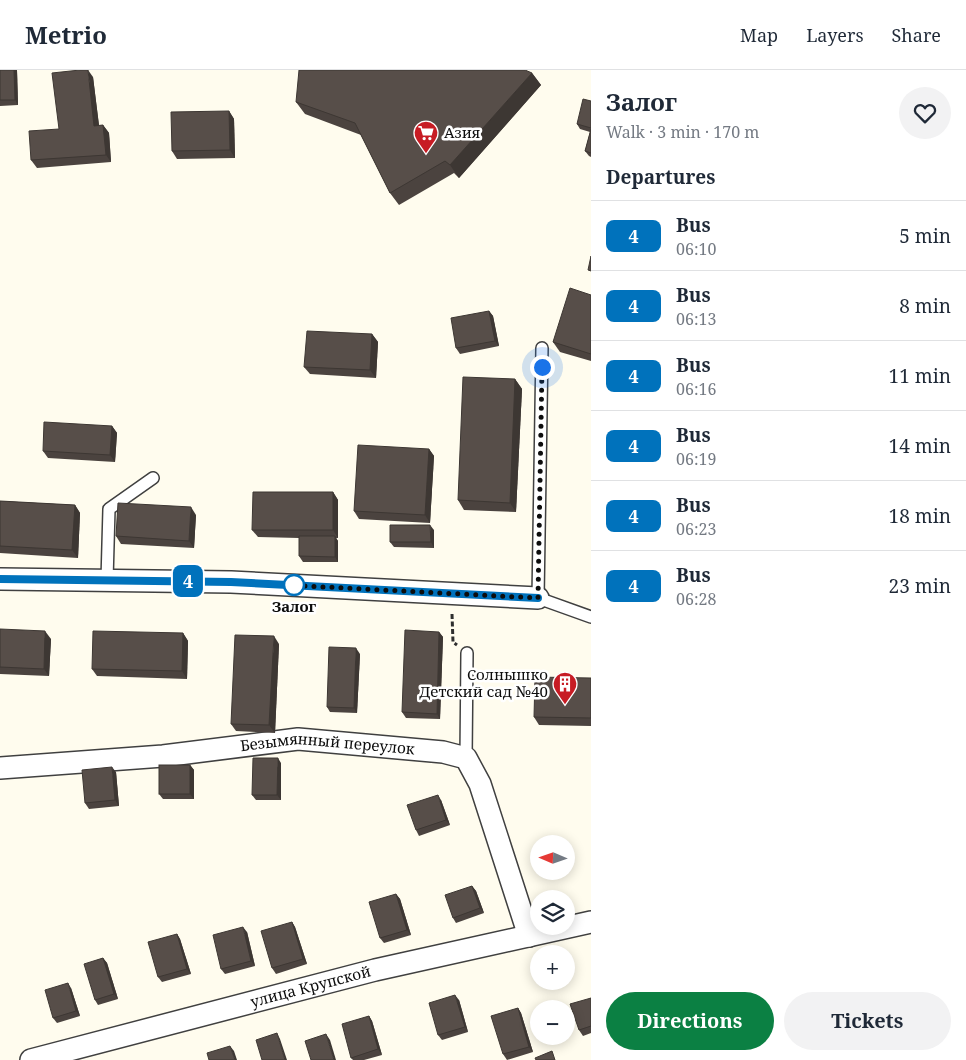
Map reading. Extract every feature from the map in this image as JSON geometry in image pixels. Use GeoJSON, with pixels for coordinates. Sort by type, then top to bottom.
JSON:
{"type":"FeatureCollection","features":[{"type":"Feature","properties":{"kind":"street"},"geometry":{"type":"LineString","coordinates":[[0,579],[231,582],[538,598]]}},
{"type":"Feature","properties":{"kind":"street","name":"Безымянный переулок"},"geometry":{"type":"LineString","coordinates":[[0,768],[163,756],[298,738],[443,752],[466,758]]}},
{"type":"Feature","properties":{"kind":"street"},"geometry":{"type":"LineString","coordinates":[[466,758],[480,784],[529,936]]}},
{"type":"Feature","properties":{"kind":"street","name":"улица Крупской"},"geometry":{"type":"LineString","coordinates":[[31,1060],[375,970],[591,922]]}},
{"type":"Feature","properties":{"kind":"lane"},"geometry":{"type":"LineString","coordinates":[[542,348],[538,598],[591,617]]}},
{"type":"Feature","properties":{"kind":"lane"},"geometry":{"type":"LineString","coordinates":[[107,580],[110,509],[153,478]]}},
{"type":"Feature","properties":{"kind":"lane"},"geometry":{"type":"LineString","coordinates":[[466,758],[467,653]]}},
{"type":"Feature","properties":{"kind":"path"},"geometry":{"type":"LineString","coordinates":[[452,594],[452,642],[467,653]]}},
{"type":"Feature","properties":{"kind":"building"},"geometry":{"type":"Polygon","coordinates":[[[0,70],[14,70],[15,100],[0,100],[0,70]]]}},
{"type":"Feature","properties":{"kind":"building"},"geometry":{"type":"Polygon","coordinates":[[[88,70],[94,126],[103,125],[106,155],[31,160],[29,131],[59,129],[52,73],[88,70]]]}},
{"type":"Feature","properties":{"kind":"building","name":"Азия"},"geometry":{"type":"Polygon","coordinates":[[[299,70],[525,70],[532,73],[450,165],[445,161],[390,193],[355,123],[296,102],[299,70]]]}},
{"type":"Feature","properties":{"kind":"building"},"geometry":{"type":"Polygon","coordinates":[[[583,99],[591,101],[591,128],[577,124],[583,99]]]}},
{"type":"Feature","properties":{"kind":"building"},"geometry":{"type":"Polygon","coordinates":[[[229,111],[230,150],[172,151],[171,112],[229,111]]]}},
{"type":"Feature","properties":{"kind":"building"},"geometry":{"type":"Polygon","coordinates":[[[591,129],[591,153],[585,151],[591,129]]]}},
{"type":"Feature","properties":{"kind":"building"},"geometry":{"type":"Polygon","coordinates":[[[591,256],[591,271],[588,270],[591,256]]]}},
{"type":"Feature","properties":{"kind":"building"},"geometry":{"type":"Polygon","coordinates":[[[570,288],[591,295],[591,354],[553,342],[570,288]]]}},
{"type":"Feature","properties":{"kind":"building"},"geometry":{"type":"Polygon","coordinates":[[[489,311],[495,341],[456,348],[451,318],[489,311]]]}},
{"type":"Feature","properties":{"kind":"building"},"geometry":{"type":"Polygon","coordinates":[[[307,331],[372,334],[370,370],[304,367],[307,331]]]}},
{"type":"Feature","properties":{"kind":"building"},"geometry":{"type":"Polygon","coordinates":[[[463,377],[515,379],[510,503],[458,500],[463,377]]]}},
{"type":"Feature","properties":{"kind":"building"},"geometry":{"type":"Polygon","coordinates":[[[44,422],[112,426],[110,455],[43,451],[44,422]]]}},
{"type":"Feature","properties":{"kind":"building"},"geometry":{"type":"Polygon","coordinates":[[[358,445],[429,449],[425,515],[354,511],[358,445]]]}},
{"type":"Feature","properties":{"kind":"building"},"geometry":{"type":"Polygon","coordinates":[[[253,492],[333,492],[333,530],[252,530],[253,492]]]}},
{"type":"Feature","properties":{"kind":"building"},"geometry":{"type":"Polygon","coordinates":[[[0,501],[75,505],[72,550],[0,546],[0,501]]]}},
{"type":"Feature","properties":{"kind":"building"},"geometry":{"type":"Polygon","coordinates":[[[118,503],[191,507],[189,541],[116,536],[118,503]]]}},
{"type":"Feature","properties":{"kind":"building"},"geometry":{"type":"Polygon","coordinates":[[[390,525],[430,525],[431,542],[390,542],[390,525]]]}},
{"type":"Feature","properties":{"kind":"building"},"geometry":{"type":"Polygon","coordinates":[[[299,536],[335,536],[335,557],[299,556],[299,536]]]}},
{"type":"Feature","properties":{"kind":"building"},"geometry":{"type":"Polygon","coordinates":[[[0,629],[45,631],[44,669],[0,667],[0,629]]]}},
{"type":"Feature","properties":{"kind":"building"},"geometry":{"type":"Polygon","coordinates":[[[405,630],[439,632],[437,714],[402,712],[405,630]]]}},
{"type":"Feature","properties":{"kind":"building"},"geometry":{"type":"Polygon","coordinates":[[[93,631],[183,633],[182,671],[92,669],[93,631]]]}},
{"type":"Feature","properties":{"kind":"building"},"geometry":{"type":"Polygon","coordinates":[[[235,635],[274,636],[269,725],[231,724],[235,635]]]}},
{"type":"Feature","properties":{"kind":"building"},"geometry":{"type":"Polygon","coordinates":[[[329,647],[356,648],[354,708],[327,707],[329,647]]]}},
{"type":"Feature","properties":{"kind":"building","name":"Солнышко Детский сад №40"},"geometry":{"type":"Polygon","coordinates":[[[535,677],[591,678],[591,718],[534,717],[535,677]]]}},
{"type":"Feature","properties":{"kind":"building"},"geometry":{"type":"Polygon","coordinates":[[[253,758],[278,758],[277,795],[252,795],[253,758]]]}},
{"type":"Feature","properties":{"kind":"building"},"geometry":{"type":"Polygon","coordinates":[[[159,765],[190,765],[190,794],[159,794],[159,765]]]}},
{"type":"Feature","properties":{"kind":"building"},"geometry":{"type":"Polygon","coordinates":[[[112,767],[115,800],[85,803],[82,770],[112,767]]]}},
{"type":"Feature","properties":{"kind":"building"},"geometry":{"type":"Polygon","coordinates":[[[438,795],[446,820],[416,830],[407,805],[438,795]]]}},
{"type":"Feature","properties":{"kind":"building"},"geometry":{"type":"Polygon","coordinates":[[[472,886],[480,908],[453,918],[445,895],[472,886]]]}},
{"type":"Feature","properties":{"kind":"building"},"geometry":{"type":"Polygon","coordinates":[[[396,894],[407,930],[380,938],[369,902],[396,894]]]}},
{"type":"Feature","properties":{"kind":"building"},"geometry":{"type":"Polygon","coordinates":[[[292,922],[303,959],[272,968],[261,931],[292,922]]]}},
{"type":"Feature","properties":{"kind":"building"},"geometry":{"type":"Polygon","coordinates":[[[243,927],[251,961],[221,969],[213,935],[243,927]]]}},
{"type":"Feature","properties":{"kind":"building"},"geometry":{"type":"Polygon","coordinates":[[[177,934],[187,969],[158,977],[148,942],[177,934]]]}},
{"type":"Feature","properties":{"kind":"building"},"geometry":{"type":"Polygon","coordinates":[[[103,958],[114,994],[95,1000],[84,964],[103,958]]]}},
{"type":"Feature","properties":{"kind":"building"},"geometry":{"type":"Polygon","coordinates":[[[68,983],[76,1011],[53,1018],[45,990],[68,983]]]}},
{"type":"Feature","properties":{"kind":"building"},"geometry":{"type":"Polygon","coordinates":[[[455,995],[465,1027],[438,1035],[429,1003],[455,995]]]}},
{"type":"Feature","properties":{"kind":"building"},"geometry":{"type":"Polygon","coordinates":[[[591,998],[591,1026],[579,1030],[575,1018],[575,1003],[591,998]]]}},
{"type":"Feature","properties":{"kind":"building"},"geometry":{"type":"Polygon","coordinates":[[[518,1008],[529,1047],[503,1054],[491,1016],[518,1008]]]}},
{"type":"Feature","properties":{"kind":"building"},"geometry":{"type":"Polygon","coordinates":[[[369,1016],[378,1049],[351,1058],[342,1024],[369,1016]]]}},
{"type":"Feature","properties":{"kind":"building"},"geometry":{"type":"Polygon","coordinates":[[[277,1033],[285,1060],[262,1060],[256,1040],[277,1033]]]}},
{"type":"Feature","properties":{"kind":"building"},"geometry":{"type":"Polygon","coordinates":[[[326,1034],[334,1060],[311,1060],[305,1041],[326,1034]]]}},
{"type":"Feature","properties":{"kind":"building"},"geometry":{"type":"Polygon","coordinates":[[[230,1046],[235,1060],[209,1060],[207,1053],[230,1046]]]}},
{"type":"Feature","properties":{"kind":"building"},"geometry":{"type":"Polygon","coordinates":[[[552,1051],[555,1060],[536,1060],[535,1058],[552,1051]]]}},
{"type":"Feature","properties":{"kind":"bus line","name":"4"},"geometry":{"type":"LineString","coordinates":[[0,579],[231,582],[538,598]]}},
{"type":"Feature","properties":{"kind":"place","name":"Азия"},"geometry":{"type":"Point","coordinates":[426,154]}},
{"type":"Feature","properties":{"kind":"place","name":"Залог"},"geometry":{"type":"Point","coordinates":[294,585]}},
{"type":"Feature","properties":{"kind":"place","name":"Солнышко Детский сад №40"},"geometry":{"type":"Point","coordinates":[565,705]}},
{"type":"Feature","properties":{"kind":"route"},"geometry":{"type":"LineString","coordinates":[[294,585],[286,585],[538,598],[542,367]]}}]}
